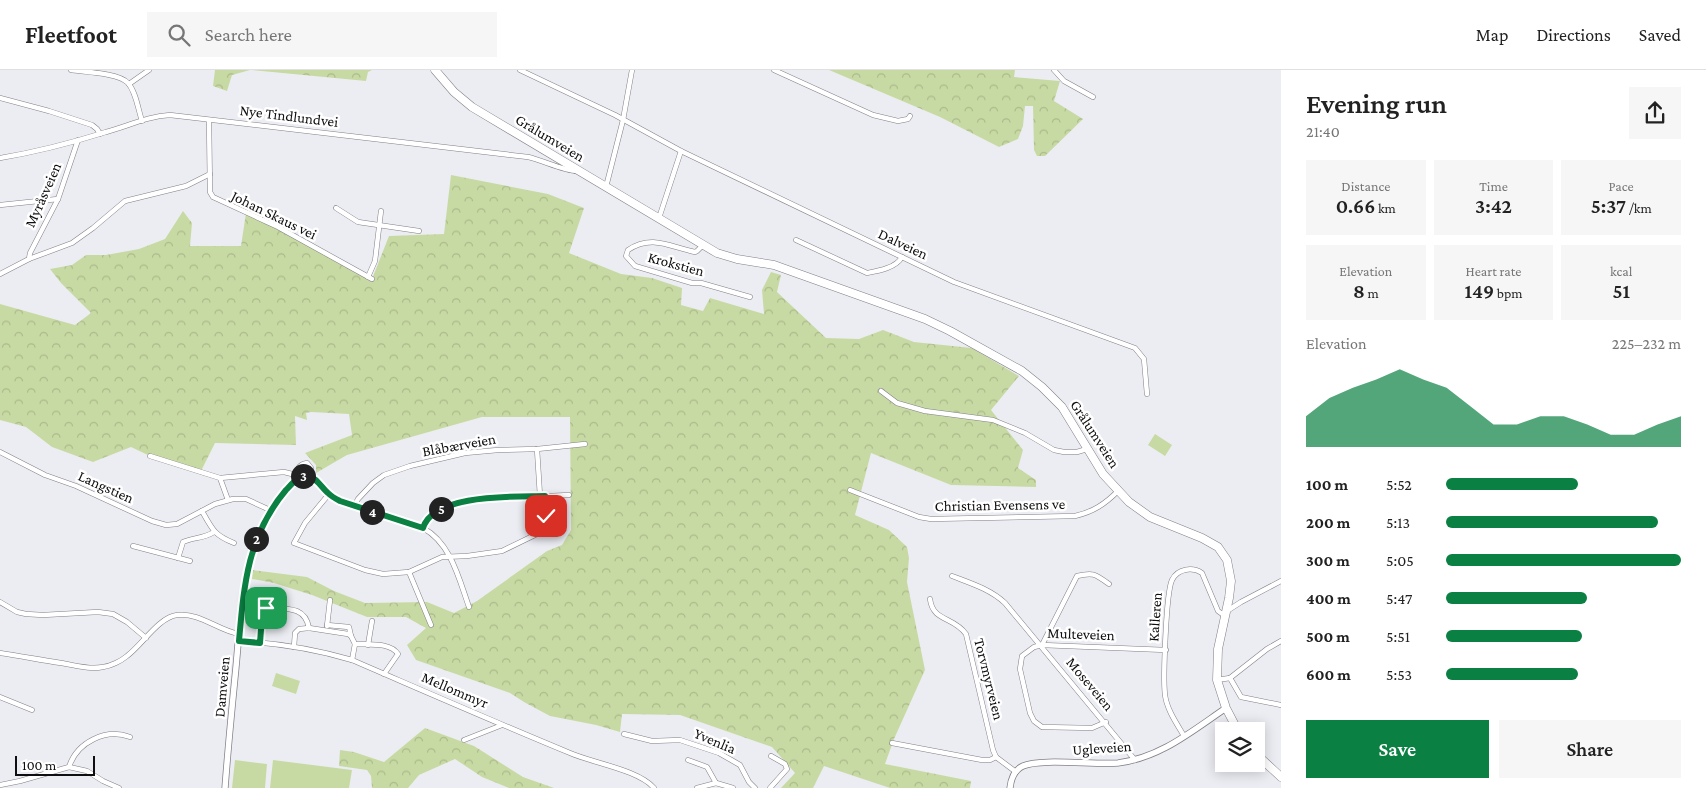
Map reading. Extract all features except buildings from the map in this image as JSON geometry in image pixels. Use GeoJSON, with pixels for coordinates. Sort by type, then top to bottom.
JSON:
{"type":"FeatureCollection","features":[{"type":"Feature","properties":{"kind":"main road","name":"Grålumveien"},"geometry":{"type":"LineString","coordinates":[[434,70],[466,103],[578,172],[703,245],[726,256],[774,266],[908,312],[950,330],[1036,381],[1062,407],[1103,474],[1135,507],[1150,517],[1209,541],[1222,551],[1230,572],[1230,590],[1217,658],[1217,680],[1226,708],[1233,722]]}},
{"type":"Feature","properties":{"kind":"main road"},"geometry":{"type":"LineString","coordinates":[[1265,762],[1281,777]]}},
{"type":"Feature","properties":{"kind":"street"},"geometry":{"type":"LineString","coordinates":[[71,70],[118,77],[129,84],[142,120]]}},
{"type":"Feature","properties":{"kind":"street"},"geometry":{"type":"LineString","coordinates":[[129,84],[149,70]]}},
{"type":"Feature","properties":{"kind":"street","name":"Dalveien"},"geometry":{"type":"LineString","coordinates":[[520,70],[623,120],[681,151],[954,282],[1135,348],[1144,359],[1147,394]]}},
{"type":"Feature","properties":{"kind":"street"},"geometry":{"type":"LineString","coordinates":[[607,183],[623,120],[632,70]]}},
{"type":"Feature","properties":{"kind":"street"},"geometry":{"type":"LineString","coordinates":[[774,70],[873,115],[898,121],[908,119],[910,116]]}},
{"type":"Feature","properties":{"kind":"street"},"geometry":{"type":"LineString","coordinates":[[1054,70],[1064,82],[1093,98]]}},
{"type":"Feature","properties":{"kind":"street"},"geometry":{"type":"LineString","coordinates":[[0,98],[42,108],[92,125],[97,128],[100,134]]}},
{"type":"Feature","properties":{"kind":"street","name":"Nye Tindlundvei"},"geometry":{"type":"LineString","coordinates":[[0,158],[78,140],[142,120],[170,115],[528,158],[542,160],[578,172]]}},
{"type":"Feature","properties":{"kind":"street","name":"Johan Skaus vei"},"geometry":{"type":"LineString","coordinates":[[209,120],[211,195],[216,200],[278,227],[370,278],[375,261],[380,211]]}},
{"type":"Feature","properties":{"kind":"street","name":"Myråsveien"},"geometry":{"type":"LineString","coordinates":[[29,259],[30,252],[58,198],[78,140]]}},
{"type":"Feature","properties":{"kind":"street"},"geometry":{"type":"LineString","coordinates":[[658,219],[681,151]]}},
{"type":"Feature","properties":{"kind":"street"},"geometry":{"type":"LineString","coordinates":[[0,274],[29,259],[72,243],[93,228],[115,207],[125,201],[186,186],[210,174]]}},
{"type":"Feature","properties":{"kind":"street"},"geometry":{"type":"LineString","coordinates":[[0,205],[58,198]]}},
{"type":"Feature","properties":{"kind":"street"},"geometry":{"type":"LineString","coordinates":[[336,208],[358,222],[419,231]]}},
{"type":"Feature","properties":{"kind":"street"},"geometry":{"type":"LineString","coordinates":[[796,240],[866,273],[892,266],[900,261],[902,257]]}},
{"type":"Feature","properties":{"kind":"street","name":"Krokstien"},"geometry":{"type":"LineString","coordinates":[[703,245],[695,252],[672,244],[647,242],[628,250],[626,256],[635,266],[692,283],[750,297]]}},
{"type":"Feature","properties":{"kind":"street"},"geometry":{"type":"LineString","coordinates":[[881,391],[897,403],[916,408],[993,420],[1025,433],[1054,450],[1064,452],[1087,449]]}},
{"type":"Feature","properties":{"kind":"street","name":"Blåbærveien"},"geometry":{"type":"LineString","coordinates":[[354,507],[358,499],[373,483],[384,475],[410,466],[465,454],[584,444]]}},
{"type":"Feature","properties":{"kind":"street"},"geometry":{"type":"LineString","coordinates":[[329,494],[308,518],[294,544],[365,570],[383,574],[410,572],[442,557],[502,551],[538,534],[546,523],[538,448]]}},
{"type":"Feature","properties":{"kind":"street","name":"Langstien"},"geometry":{"type":"LineString","coordinates":[[0,452],[45,475],[76,486],[152,521],[171,526],[215,504],[228,500],[246,500],[270,510]]}},
{"type":"Feature","properties":{"kind":"street"},"geometry":{"type":"LineString","coordinates":[[150,456],[220,478],[284,472],[296,475],[299,467],[306,463],[309,464],[311,468],[310,476],[329,494],[354,507],[423,528],[439,539],[444,545],[470,607]]}},
{"type":"Feature","properties":{"kind":"street","name":"Damveien"},"geometry":{"type":"LineString","coordinates":[[294,482],[296,475]]}},
{"type":"Feature","properties":{"kind":"street","name":"Damveien"},"geometry":{"type":"LineString","coordinates":[[225,788],[239,634],[249,559],[258,533],[270,510],[294,482],[303,476],[310,476]]}},
{"type":"Feature","properties":{"kind":"street"},"geometry":{"type":"LineString","coordinates":[[220,478],[228,500]]}},
{"type":"Feature","properties":{"kind":"street","name":"Christian Evensens ve"},"geometry":{"type":"LineString","coordinates":[[850,490],[919,517],[931,519],[1075,516],[1100,508],[1118,491]]}},
{"type":"Feature","properties":{"kind":"street"},"geometry":{"type":"LineString","coordinates":[[423,528],[429,517],[454,503],[468,500],[569,495]]}},
{"type":"Feature","properties":{"kind":"street"},"geometry":{"type":"LineString","coordinates":[[202,511],[214,532],[220,538],[234,543]]}},
{"type":"Feature","properties":{"kind":"street"},"geometry":{"type":"LineString","coordinates":[[178,558],[184,542],[206,538],[214,532]]}},
{"type":"Feature","properties":{"kind":"street"},"geometry":{"type":"LineString","coordinates":[[134,546],[190,561]]}},
{"type":"Feature","properties":{"kind":"street","name":"Kalleren"},"geometry":{"type":"LineString","coordinates":[[1184,736],[1174,718],[1165,694],[1166,650],[1172,579],[1180,572],[1191,569],[1202,573],[1218,611],[1226,614]]}},
{"type":"Feature","properties":{"kind":"street"},"geometry":{"type":"LineString","coordinates":[[410,572],[431,625]]}},
{"type":"Feature","properties":{"kind":"street"},"geometry":{"type":"LineString","coordinates":[[1042,645],[1076,576],[1088,573],[1095,574],[1109,584]]}},
{"type":"Feature","properties":{"kind":"street","name":"Moseveien"},"geometry":{"type":"LineString","coordinates":[[952,576],[998,596],[1042,645],[1135,760]]}},
{"type":"Feature","properties":{"kind":"street"},"geometry":{"type":"LineString","coordinates":[[1226,614],[1241,602],[1281,581]]}},
{"type":"Feature","properties":{"kind":"street","name":"Torvmyrveien"},"geometry":{"type":"LineString","coordinates":[[930,599],[931,607],[938,616],[955,623],[966,634],[971,661],[996,757]]}},
{"type":"Feature","properties":{"kind":"street"},"geometry":{"type":"LineString","coordinates":[[326,627],[330,600]]}},
{"type":"Feature","properties":{"kind":"street"},"geometry":{"type":"LineString","coordinates":[[0,602],[17,612],[26,614],[107,612],[119,617],[146,638]]}},
{"type":"Feature","properties":{"kind":"street"},"geometry":{"type":"LineString","coordinates":[[260,643],[262,616],[266,608],[298,611],[306,616],[309,628]]}},
{"type":"Feature","properties":{"kind":"street"},"geometry":{"type":"LineString","coordinates":[[0,653],[86,668],[103,667],[124,658],[162,622],[170,617],[181,614],[239,634]]}},
{"type":"Feature","properties":{"kind":"street"},"geometry":{"type":"LineString","coordinates":[[368,646],[372,621]]}},
{"type":"Feature","properties":{"kind":"street"},"geometry":{"type":"LineString","coordinates":[[294,647],[297,631],[309,628],[349,627],[355,644],[352,660]]}},
{"type":"Feature","properties":{"kind":"street","name":"Mellommyr"},"geometry":{"type":"LineString","coordinates":[[239,641],[325,652],[352,660],[585,760],[633,774],[650,783],[654,788]]}},
{"type":"Feature","properties":{"kind":"street"},"geometry":{"type":"LineString","coordinates":[[1217,680],[1230,678],[1267,649],[1281,641]]}},
{"type":"Feature","properties":{"kind":"street"},"geometry":{"type":"LineString","coordinates":[[355,644],[386,646],[397,652],[398,654],[393,663],[384,674]]}},
{"type":"Feature","properties":{"kind":"street","name":"Multeveien"},"geometry":{"type":"LineString","coordinates":[[1106,722],[1092,728],[1074,728],[1042,727],[1034,722],[1030,713],[1020,664],[1022,656],[1042,645],[1166,650]]}},
{"type":"Feature","properties":{"kind":"street"},"geometry":{"type":"LineString","coordinates":[[1230,678],[1241,697],[1281,705]]}},
{"type":"Feature","properties":{"kind":"street"},"geometry":{"type":"LineString","coordinates":[[0,697],[32,710]]}},
{"type":"Feature","properties":{"kind":"street","name":"Ugleveien"},"geometry":{"type":"LineString","coordinates":[[1016,772],[1023,766],[1032,763],[1106,764],[1135,760],[1158,751],[1226,708]]}},
{"type":"Feature","properties":{"kind":"street"},"geometry":{"type":"LineString","coordinates":[[464,740],[502,724]]}},
{"type":"Feature","properties":{"kind":"street"},"geometry":{"type":"LineString","coordinates":[[69,768],[82,748],[99,736],[108,733],[120,733],[130,737]]}},
{"type":"Feature","properties":{"kind":"street","name":"Yvenlia"},"geometry":{"type":"LineString","coordinates":[[624,734],[652,741],[680,740],[719,753],[740,766],[749,782],[755,788]]}},
{"type":"Feature","properties":{"kind":"street"},"geometry":{"type":"LineString","coordinates":[[892,743],[982,760],[990,760],[996,757],[1016,772],[1012,778],[1010,788]]}},
{"type":"Feature","properties":{"kind":"street"},"geometry":{"type":"LineString","coordinates":[[770,788],[787,769],[785,764],[771,756]]}},
{"type":"Feature","properties":{"kind":"street","name":"Yvenlia"},"geometry":{"type":"LineString","coordinates":[[688,760],[707,767],[716,783]]}},
{"type":"Feature","properties":{"kind":"street"},"geometry":{"type":"LineString","coordinates":[[0,785],[69,768],[87,771],[118,788]]}},
{"type":"Feature","properties":{"kind":"street"},"geometry":{"type":"LineString","coordinates":[[697,788],[716,783],[733,788]]}},
{"type":"Feature","properties":{"kind":"green space"},"geometry":{"type":"Polygon","coordinates":[[[215,70],[250,70],[232,75],[227,91],[213,86],[215,70]]]}},
{"type":"Feature","properties":{"kind":"green space"},"geometry":{"type":"Polygon","coordinates":[[[252,70],[372,70],[368,72],[366,81],[252,70]]]}},
{"type":"Feature","properties":{"kind":"green space"},"geometry":{"type":"Polygon","coordinates":[[[829,70],[1015,70],[1014,77],[1060,81],[1054,101],[1083,119],[1045,156],[1037,156],[1034,150],[1033,106],[1025,106],[1023,126],[1018,139],[999,147],[940,117],[829,70]]]}},
{"type":"Feature","properties":{"kind":"green space"},"geometry":{"type":"Polygon","coordinates":[[[451,175],[548,194],[584,208],[569,253],[621,274],[652,278],[682,288],[681,305],[703,311],[710,298],[764,314],[762,290],[771,272],[781,275],[777,292],[826,338],[859,339],[883,330],[914,342],[972,348],[1019,376],[991,410],[1023,450],[1018,468],[1036,480],[1036,487],[951,485],[871,453],[855,515],[889,530],[907,547],[909,558],[907,582],[925,670],[894,739],[885,764],[971,781],[970,788],[890,788],[824,766],[813,788],[781,788],[795,773],[772,747],[680,715],[622,714],[620,732],[550,716],[510,693],[416,660],[407,645],[426,628],[406,617],[367,617],[312,595],[274,583],[252,579],[253,570],[307,577],[334,591],[365,603],[427,602],[454,613],[477,601],[547,551],[562,545],[571,530],[570,417],[482,417],[347,455],[316,473],[316,465],[305,453],[352,435],[349,414],[311,412],[306,413],[307,420],[295,416],[296,445],[215,443],[200,473],[150,456],[131,447],[93,462],[52,447],[26,427],[0,420],[0,304],[75,325],[91,313],[50,269],[72,265],[86,255],[106,255],[139,249],[165,239],[183,211],[192,223],[190,246],[241,246],[246,213],[278,227],[372,279],[389,236],[444,234],[451,175]]]}},
{"type":"Feature","properties":{"kind":"green space"},"geometry":{"type":"Polygon","coordinates":[[[1155,434],[1172,445],[1165,456],[1148,445],[1155,434]]]}},
{"type":"Feature","properties":{"kind":"green space"},"geometry":{"type":"Polygon","coordinates":[[[276,673],[300,681],[296,694],[272,686],[276,673]]]}},
{"type":"Feature","properties":{"kind":"green space"},"geometry":{"type":"Polygon","coordinates":[[[425,728],[474,746],[523,777],[554,788],[509,788],[482,777],[455,759],[419,775],[408,788],[372,788],[371,776],[367,770],[339,766],[340,750],[354,752],[384,762],[425,728]]]}},
{"type":"Feature","properties":{"kind":"green space"},"geometry":{"type":"Polygon","coordinates":[[[235,760],[267,764],[265,788],[232,788],[235,760]]]}},
{"type":"Feature","properties":{"kind":"green space"},"geometry":{"type":"Polygon","coordinates":[[[273,760],[352,770],[349,788],[270,788],[273,760]]]}},
{"type":"Feature","properties":{"kind":"route"},"geometry":{"type":"LineString","coordinates":[[266,608],[262,616],[260,643],[239,641],[249,559],[258,533],[270,510],[294,482],[303,476],[314,478],[329,494],[340,501],[423,528],[429,517],[443,508],[468,500],[545,496],[546,516]]}}]}
